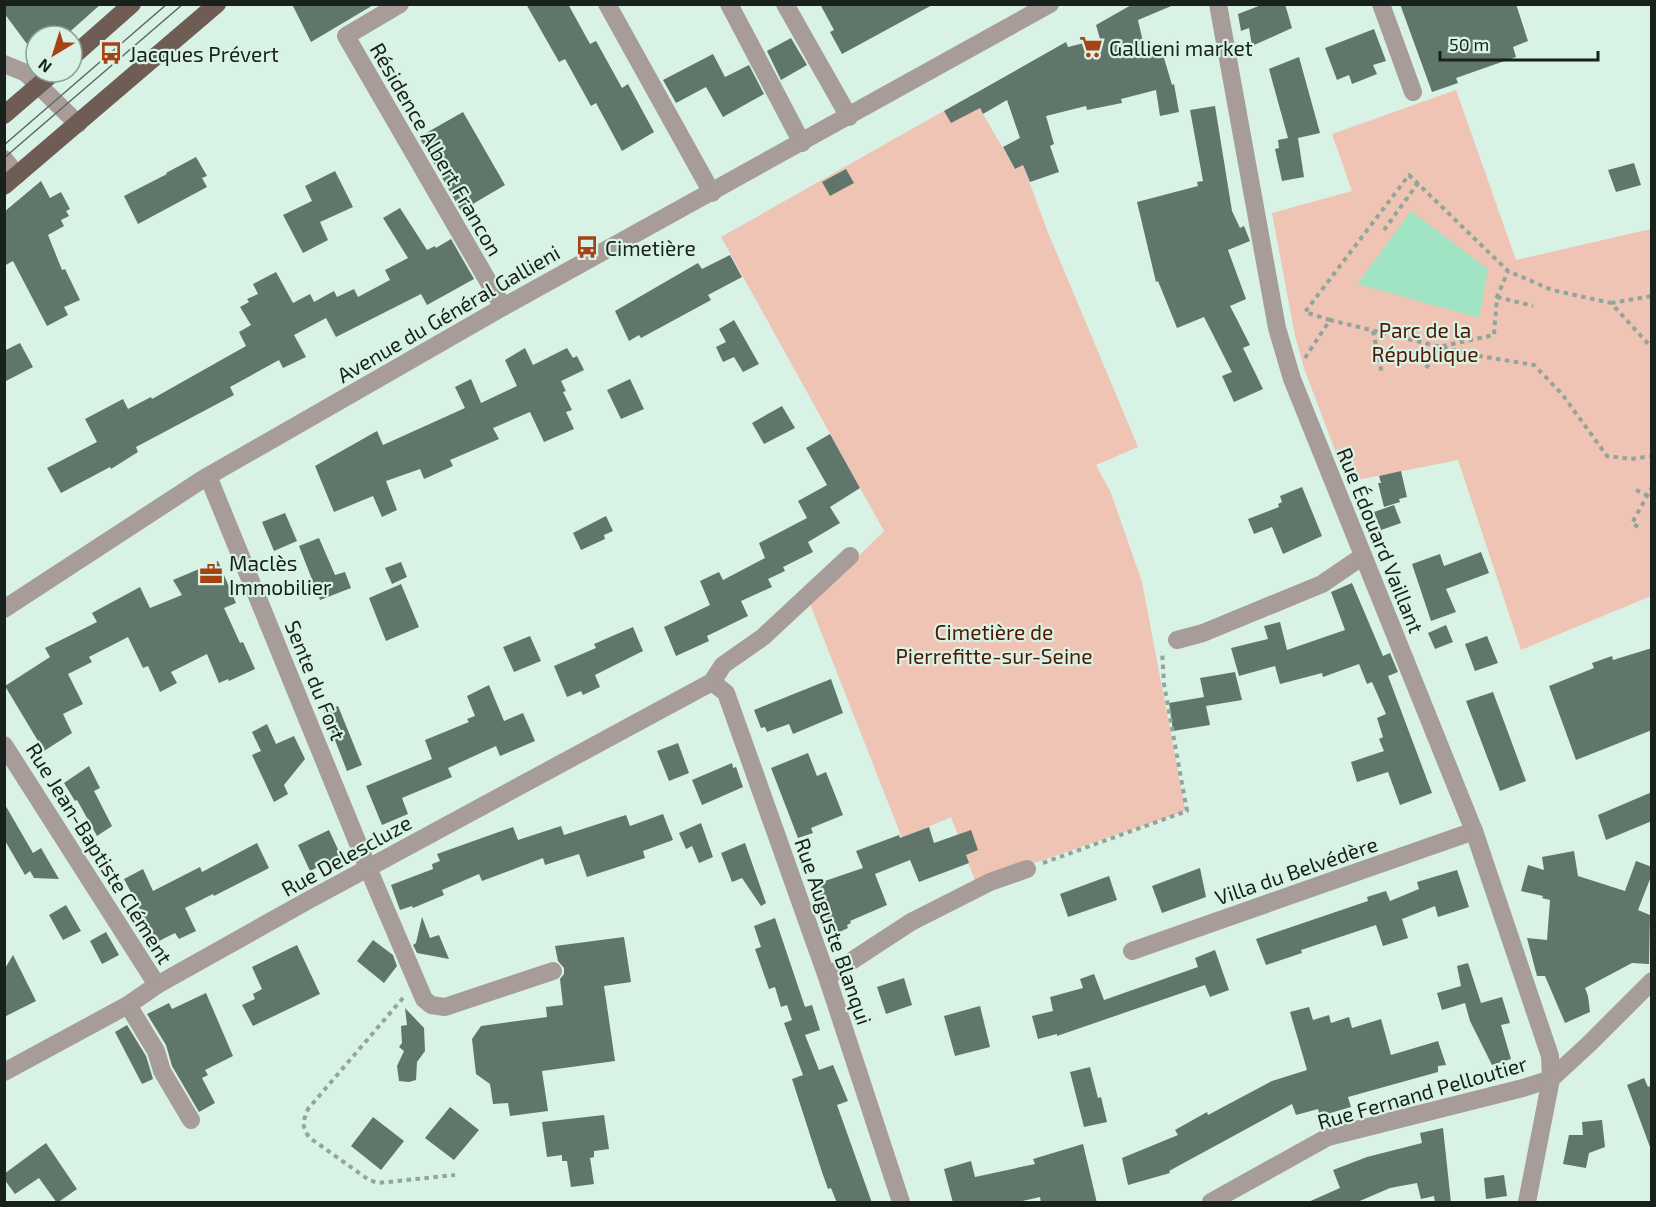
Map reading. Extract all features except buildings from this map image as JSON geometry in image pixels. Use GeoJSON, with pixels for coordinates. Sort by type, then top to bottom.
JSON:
{"type":"FeatureCollection","features":[{"type":"Feature","properties":{"kind":"main road"},"geometry":{"type":"LineString","coordinates":[[84,46],[132,4]]}},
{"type":"Feature","properties":{"kind":"main road"},"geometry":{"type":"LineString","coordinates":[[11,181],[217,4]]}},
{"type":"Feature","properties":{"kind":"main road"},"geometry":{"type":"LineString","coordinates":[[4,115],[39,85]]}},
{"type":"Feature","properties":{"kind":"street","name":"Résidence Albert Francon"},"geometry":{"type":"LineString","coordinates":[[400,4],[346,36],[503,307]]}},
{"type":"Feature","properties":{"kind":"street"},"geometry":{"type":"LineString","coordinates":[[607,4],[712,193]]}},
{"type":"Feature","properties":{"kind":"street"},"geometry":{"type":"LineString","coordinates":[[729,4],[802,143]]}},
{"type":"Feature","properties":{"kind":"street"},"geometry":{"type":"LineString","coordinates":[[785,4],[849,117]]}},
{"type":"Feature","properties":{"kind":"street","name":"Avenue du Général Gallieni"},"geometry":{"type":"LineString","coordinates":[[4,609],[208,476],[503,307],[1050,4]]}},
{"type":"Feature","properties":{"kind":"street","name":"Rue Édouard Vaillant"},"geometry":{"type":"LineString","coordinates":[[1218,4],[1277,328],[1292,379],[1474,831],[1550,1056],[1551,1079],[1527,1203]]}},
{"type":"Feature","properties":{"kind":"street"},"geometry":{"type":"LineString","coordinates":[[1381,4],[1413,92]]}},
{"type":"Feature","properties":{"kind":"street"},"geometry":{"type":"LineString","coordinates":[[4,64],[26,73],[78,124]]}},
{"type":"Feature","properties":{"kind":"street"},"geometry":{"type":"LineString","coordinates":[[4,159],[11,181]]}},
{"type":"Feature","properties":{"kind":"street","name":"Sente du Fort"},"geometry":{"type":"LineString","coordinates":[[208,476],[424,999],[431,1005],[445,1007],[553,971]]}},
{"type":"Feature","properties":{"kind":"street"},"geometry":{"type":"LineString","coordinates":[[712,682],[723,665],[763,637],[850,556]]}},
{"type":"Feature","properties":{"kind":"street"},"geometry":{"type":"LineString","coordinates":[[1178,640],[1203,633],[1322,584],[1363,556]]}},
{"type":"Feature","properties":{"kind":"street","name":"Rue Delescluze"},"geometry":{"type":"LineString","coordinates":[[4,1072],[128,1005],[157,985],[368,868],[712,682]]}},
{"type":"Feature","properties":{"kind":"street","name":"Rue Auguste Blanqui"},"geometry":{"type":"LineString","coordinates":[[712,682],[726,693],[827,977],[902,1203]]}},
{"type":"Feature","properties":{"kind":"street","name":"Rue Jean-Baptiste Clément"},"geometry":{"type":"LineString","coordinates":[[4,745],[157,985]]}},
{"type":"Feature","properties":{"kind":"street","name":"Villa du Belvédère"},"geometry":{"type":"LineString","coordinates":[[1132,951],[1474,831]]}},
{"type":"Feature","properties":{"kind":"street"},"geometry":{"type":"LineString","coordinates":[[827,977],[911,922],[990,882],[1027,869]]}},
{"type":"Feature","properties":{"kind":"street"},"geometry":{"type":"LineString","coordinates":[[1551,1079],[1652,981]]}},
{"type":"Feature","properties":{"kind":"street"},"geometry":{"type":"LineString","coordinates":[[128,1005],[156,1051],[162,1071],[191,1120]]}},
{"type":"Feature","properties":{"kind":"street","name":"Rue Fernand Pelloutier"},"geometry":{"type":"LineString","coordinates":[[1211,1203],[1328,1137],[1551,1079]]}},
{"type":"Feature","properties":{"kind":"path"},"geometry":{"type":"LineString","coordinates":[[1652,297],[1611,303],[1552,290],[1509,271],[1409,175],[1305,312],[1329,320],[1474,355],[1534,365],[1562,394],[1607,456],[1631,459],[1652,456]]}},
{"type":"Feature","properties":{"kind":"path"},"geometry":{"type":"LineString","coordinates":[[1384,230],[1418,183]]}},
{"type":"Feature","properties":{"kind":"path"},"geometry":{"type":"LineString","coordinates":[[1426,368],[1443,346],[1494,335],[1497,297],[1509,271]]}},
{"type":"Feature","properties":{"kind":"path"},"geometry":{"type":"LineString","coordinates":[[1497,297],[1533,306]]}},
{"type":"Feature","properties":{"kind":"path"},"geometry":{"type":"LineString","coordinates":[[1611,303],[1652,348]]}},
{"type":"Feature","properties":{"kind":"path"},"geometry":{"type":"LineString","coordinates":[[1292,379],[1329,320]]}},
{"type":"Feature","properties":{"kind":"path"},"geometry":{"type":"LineString","coordinates":[[1373,330],[1382,374]]}},
{"type":"Feature","properties":{"kind":"path"},"geometry":{"type":"LineString","coordinates":[[1638,527],[1632,523],[1652,487]]}},
{"type":"Feature","properties":{"kind":"path"},"geometry":{"type":"LineString","coordinates":[[1636,490],[1647,495]]}},
{"type":"Feature","properties":{"kind":"path"},"geometry":{"type":"LineString","coordinates":[[1027,869],[1187,812],[1164,684],[1161,651],[1178,640]]}},
{"type":"Feature","properties":{"kind":"path"},"geometry":{"type":"LineString","coordinates":[[417,981],[308,1109],[302,1121],[310,1137],[369,1180],[378,1183],[455,1175]]}},
{"type":"Feature","properties":{"kind":"green space","name":"Parc de la République"},"geometry":{"type":"Polygon","coordinates":[[[1456,90],[1516,260],[1651,229],[1651,596],[1521,650],[1458,460],[1347,482],[1305,371],[1295,336],[1272,213],[1352,191],[1332,134],[1456,90]]]}},
{"type":"Feature","properties":{"kind":"green space","name":"Cimetière de Pierrefitte-sur-Seine"},"geometry":{"type":"Polygon","coordinates":[[[972,95],[1015,169],[1023,165],[1047,230],[1138,447],[1096,465],[1111,493],[1142,582],[1185,808],[1183,812],[976,883],[951,817],[902,838],[810,604],[884,531],[721,237],[972,95]]]}},
{"type":"Feature","properties":{"kind":"shaded area"},"geometry":{"type":"Polygon","coordinates":[[[1411,211],[1488,269],[1479,318],[1357,284],[1411,211]]]}},
{"type":"Feature","properties":{"kind":"tram line"},"geometry":{"type":"LineString","coordinates":[[4,145],[167,4]]}},
{"type":"Feature","properties":{"kind":"tram line"},"geometry":{"type":"LineString","coordinates":[[4,158],[183,4]]}},
{"type":"Feature","properties":{"kind":"place","name":"Gallieni market"},"geometry":{"type":"Point","coordinates":[1091,47]}},
{"type":"Feature","properties":{"kind":"place","name":"Jacques Prévert"},"geometry":{"type":"Point","coordinates":[111,53]}},
{"type":"Feature","properties":{"kind":"place","name":"Cimetière"},"geometry":{"type":"Point","coordinates":[587,247]}},
{"type":"Feature","properties":{"kind":"place","name":"Maclès Immobilier"},"geometry":{"type":"Point","coordinates":[211,574]}}]}
